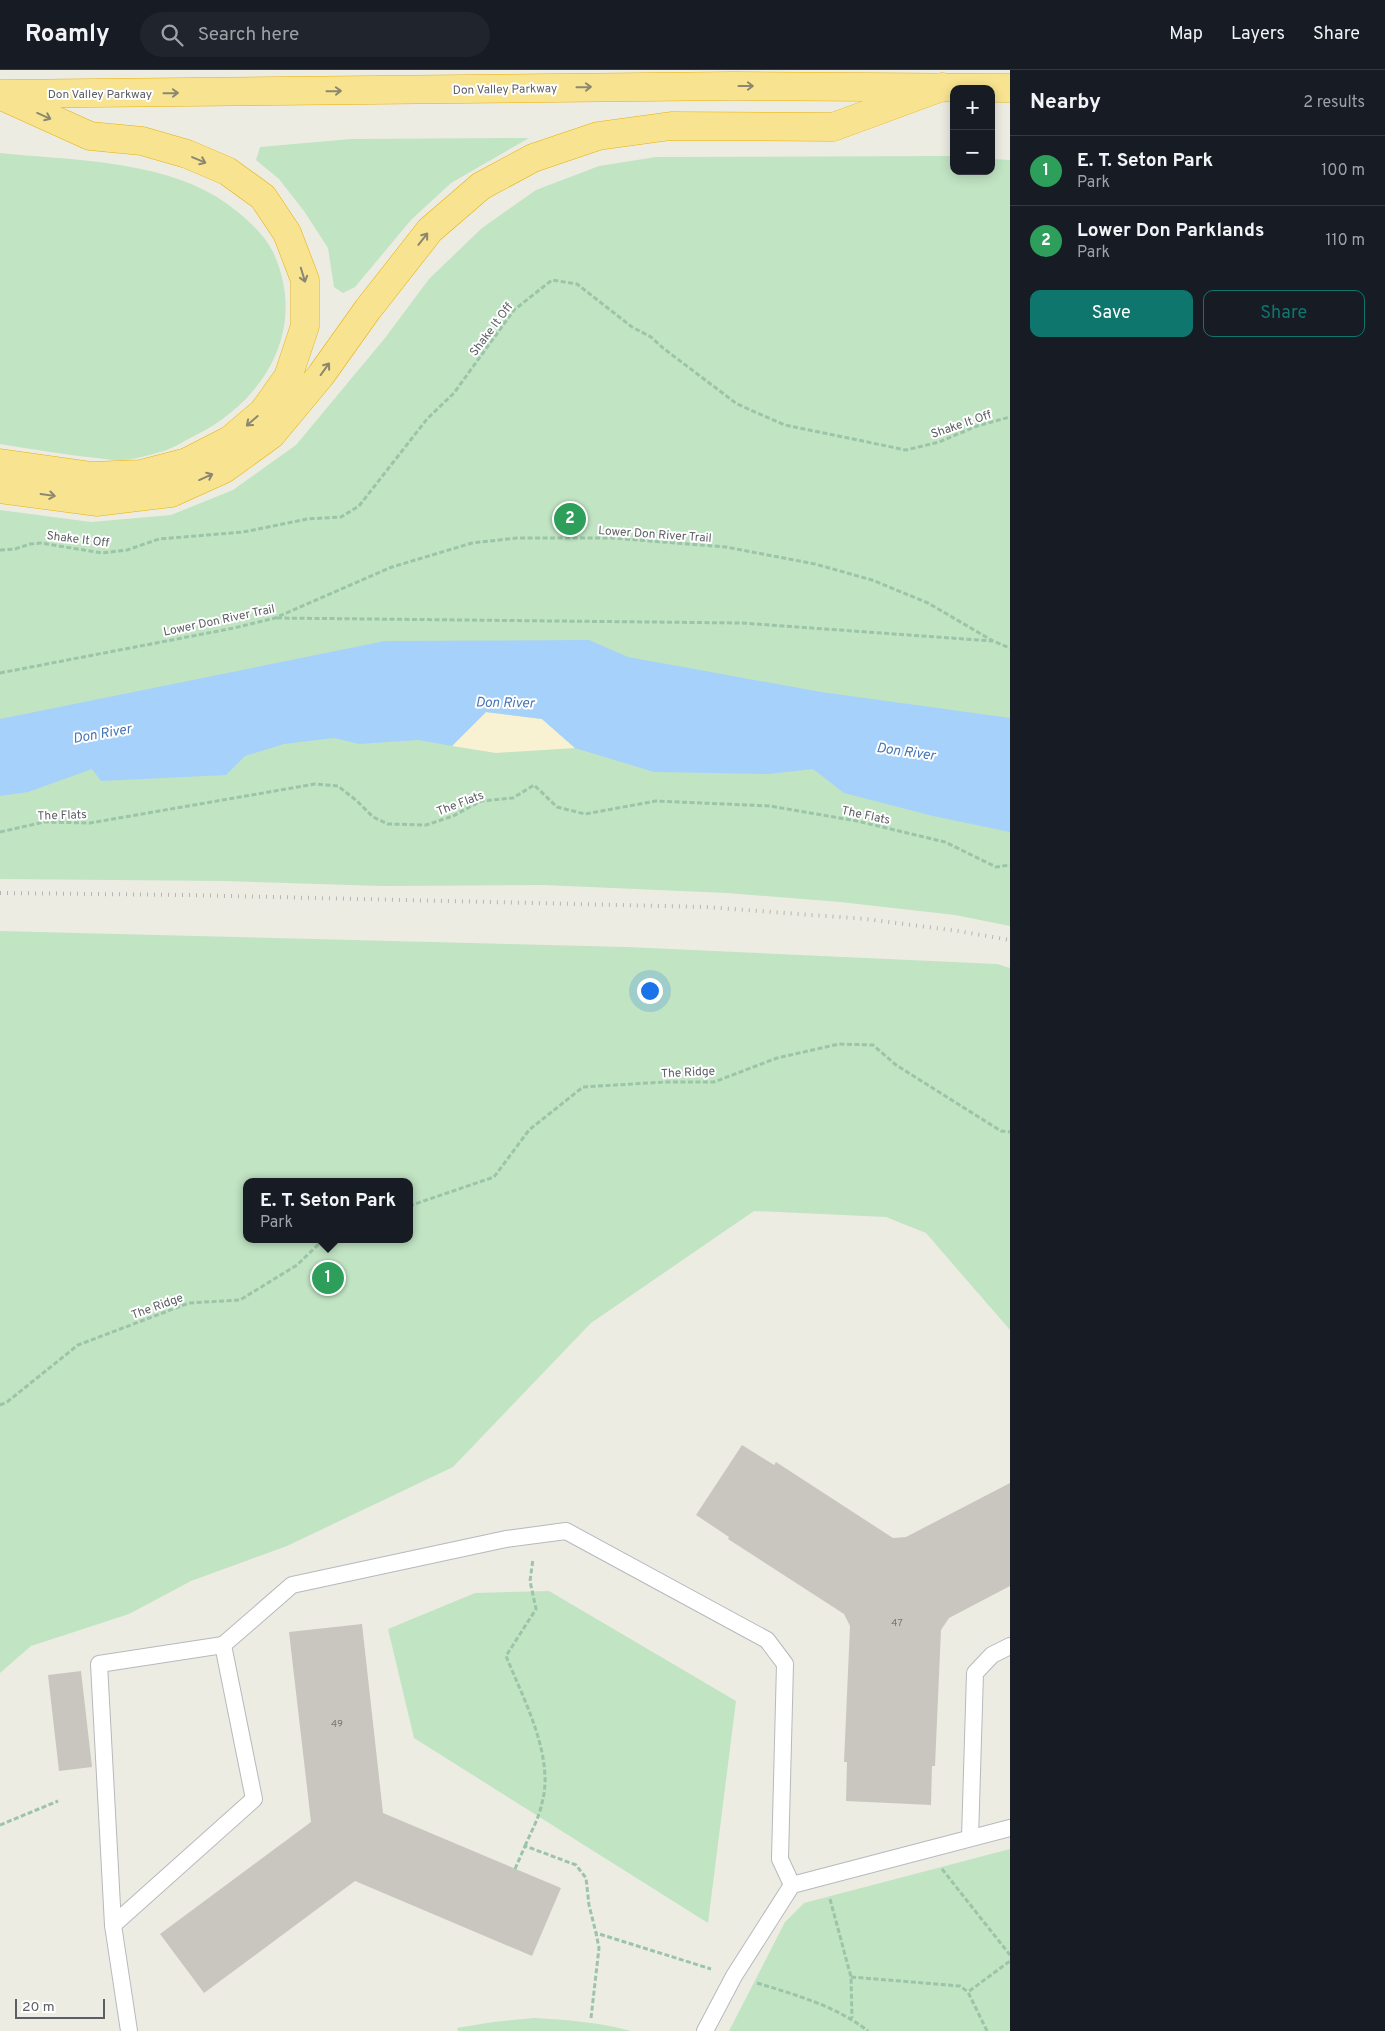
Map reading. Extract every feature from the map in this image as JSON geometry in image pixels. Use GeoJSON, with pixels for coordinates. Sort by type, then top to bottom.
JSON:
{"type":"FeatureCollection","features":[{"type":"Feature","properties":{"kind":"highway","name":"Don Valley Parkway"},"geometry":{"type":"LineString","coordinates":[[0,95],[734,86],[1010,88]]}},
{"type":"Feature","properties":{"kind":"highway"},"geometry":{"type":"LineString","coordinates":[[0,489],[96,502],[171,494],[224,469],[271,434],[321,375],[368,309],[430,230],[481,186],[533,158],[598,136],[671,126],[833,127],[942,87]]}},
{"type":"Feature","properties":{"kind":"highway"},"geometry":{"type":"LineString","coordinates":[[0,95],[90,136],[142,141],[187,154],[227,171],[263,197],[287,233],[305,280],[305,326],[288,377],[263,412],[230,440],[187,462],[141,474],[92,476],[0,463]]}},
{"type":"Feature","properties":{"kind":"lane"},"geometry":{"type":"LineString","coordinates":[[128,2031],[113,1925],[99,1664],[223,1645],[292,1585],[506,1539],[566,1531],[767,1640],[785,1664],[780,1858],[792,1885]]}},
{"type":"Feature","properties":{"kind":"lane"},"geometry":{"type":"LineString","coordinates":[[113,1925],[254,1799],[223,1645]]}},
{"type":"Feature","properties":{"kind":"lane"},"geometry":{"type":"LineString","coordinates":[[970,1838],[976,1673],[992,1655],[1010,1646]]}},
{"type":"Feature","properties":{"kind":"lane"},"geometry":{"type":"LineString","coordinates":[[705,2031],[734,1976],[792,1885],[1010,1828]]}},
{"type":"Feature","properties":{"kind":"path","name":"Shake It Off"},"geometry":{"type":"LineString","coordinates":[[0,550],[15,549],[41,543],[102,553],[127,550],[159,539],[243,532],[307,519],[340,517],[359,506],[427,419],[454,393],[514,310],[552,280],[577,284],[632,327],[651,337],[737,404],[785,425],[906,450],[939,442],[977,426],[1010,417]]}},
{"type":"Feature","properties":{"kind":"path","name":"Lower Don River Trail"},"geometry":{"type":"LineString","coordinates":[[0,673],[234,628],[275,618],[392,567],[463,545],[492,539],[517,538],[612,538],[726,547],[815,564],[872,580],[928,603],[993,641],[1010,648]]}},
{"type":"Feature","properties":{"kind":"path"},"geometry":{"type":"LineString","coordinates":[[275,618],[742,623],[993,641]]}},
{"type":"Feature","properties":{"kind":"path","name":"The Flats"},"geometry":{"type":"LineString","coordinates":[[0,832],[44,822],[90,822],[316,784],[338,786],[373,817],[388,824],[426,825],[453,816],[481,801],[513,798],[534,785],[557,807],[585,814],[656,801],[770,806],[857,821],[945,842],[996,867],[1010,865]]}},
{"type":"Feature","properties":{"kind":"path","name":"The Ridge"},"geometry":{"type":"LineString","coordinates":[[413,1205],[494,1177],[529,1130],[583,1087],[665,1082],[714,1082],[777,1058],[839,1044],[873,1045],[896,1065],[942,1095],[1001,1131],[1010,1132]]}},
{"type":"Feature","properties":{"kind":"path","name":"The Ridge"},"geometry":{"type":"LineString","coordinates":[[0,1405],[7,1402],[78,1345],[189,1302],[240,1300],[297,1265],[320,1243]]}},
{"type":"Feature","properties":{"kind":"path"},"geometry":{"type":"LineString","coordinates":[[515,1869],[543,1802],[545,1766],[534,1725],[506,1656],[536,1609],[530,1581],[537,1535]]}},
{"type":"Feature","properties":{"kind":"path"},"geometry":{"type":"LineString","coordinates":[[0,1825],[58,1801]]}},
{"type":"Feature","properties":{"kind":"path"},"geometry":{"type":"LineString","coordinates":[[525,1846],[576,1865],[586,1878],[589,1905],[596,1933],[598,1956],[591,2018]]}},
{"type":"Feature","properties":{"kind":"path"},"geometry":{"type":"LineString","coordinates":[[934,1848],[938,1864],[1010,1955]]}},
{"type":"Feature","properties":{"kind":"path"},"geometry":{"type":"LineString","coordinates":[[824,1877],[851,1977],[852,2018]]}},
{"type":"Feature","properties":{"kind":"path"},"geometry":{"type":"LineString","coordinates":[[596,1933],[800,1996],[852,2018],[868,2031]]}},
{"type":"Feature","properties":{"kind":"path"},"geometry":{"type":"LineString","coordinates":[[1005,1948],[1010,1944]]}},
{"type":"Feature","properties":{"kind":"path"},"geometry":{"type":"LineString","coordinates":[[968,1992],[1010,1961]]}},
{"type":"Feature","properties":{"kind":"path"},"geometry":{"type":"LineString","coordinates":[[851,1977],[960,1986],[968,1992],[987,2031]]}},
{"type":"Feature","properties":{"kind":"green space"},"geometry":{"type":"Polygon","coordinates":[[[529,138],[451,183],[411,220],[355,287],[343,293],[334,287],[328,248],[304,211],[279,179],[256,160],[260,147],[351,139],[529,138]]]}},
{"type":"Feature","properties":{"kind":"green space"},"geometry":{"type":"Polygon","coordinates":[[[0,153],[83,160],[140,169],[167,176],[193,185],[217,197],[233,208],[263,236],[273,252],[283,280],[286,307],[283,333],[274,358],[261,381],[243,401],[222,419],[198,434],[164,451],[134,459],[110,460],[0,444],[0,153]]]}},
{"type":"Feature","properties":{"kind":"green space"},"geometry":{"type":"Polygon","coordinates":[[[950,156],[950,175],[995,175],[995,159],[1010,160],[1010,926],[955,915],[840,902],[727,893],[544,885],[382,886],[224,881],[0,879],[0,510],[91,522],[171,515],[233,490],[296,445],[385,338],[429,279],[482,228],[536,190],[599,166],[656,157],[950,156]]]}},
{"type":"Feature","properties":{"kind":"green space"},"geometry":{"type":"Polygon","coordinates":[[[0,931],[627,947],[997,964],[1010,968],[1010,1330],[926,1233],[886,1217],[754,1211],[591,1323],[453,1467],[287,1546],[191,1581],[129,1614],[31,1646],[0,1673],[0,931]]]}},
{"type":"Feature","properties":{"kind":"green space"},"geometry":{"type":"Polygon","coordinates":[[[549,1591],[736,1701],[708,1923],[414,1738],[388,1629],[475,1593],[549,1591]]]}},
{"type":"Feature","properties":{"kind":"green space"},"geometry":{"type":"Polygon","coordinates":[[[1010,1849],[1010,2031],[729,2031],[785,1922],[804,1903],[1010,1849]]]}},
{"type":"Feature","properties":{"kind":"green space"},"geometry":{"type":"Polygon","coordinates":[[[534,2018],[595,2023],[631,2031],[458,2031],[457,2028],[534,2018]]]}},
{"type":"Feature","properties":{"kind":"sand"},"geometry":{"type":"Polygon","coordinates":[[[486,712],[542,719],[575,748],[496,753],[452,746],[486,712]]]}},
{"type":"Feature","properties":{"kind":"water","name":"Don River"},"geometry":{"type":"Polygon","coordinates":[[[589,640],[628,657],[821,692],[1010,718],[1010,832],[933,816],[844,793],[813,769],[768,774],[654,772],[575,748],[542,719],[486,712],[452,746],[418,740],[359,744],[334,738],[284,744],[245,756],[226,775],[101,781],[92,769],[28,792],[0,796],[0,719],[385,641],[589,640]]]}},
{"type":"Feature","properties":{"kind":"building"},"geometry":{"type":"Polygon","coordinates":[[[742,1445],[774,1465],[776,1462],[893,1538],[906,1537],[1010,1483],[1010,1586],[949,1618],[941,1630],[935,1766],[932,1766],[931,1805],[846,1801],[847,1762],[844,1762],[850,1626],[844,1614],[728,1539],[729,1537],[696,1515],[742,1445]]]}},
{"type":"Feature","properties":{"kind":"building"},"geometry":{"type":"Polygon","coordinates":[[[362,1624],[383,1813],[561,1888],[532,1956],[355,1881],[204,1993],[160,1934],[311,1822],[289,1632],[362,1624]]]}},
{"type":"Feature","properties":{"kind":"building"},"geometry":{"type":"Polygon","coordinates":[[[81,1671],[92,1767],[59,1771],[48,1675],[81,1671]]]}},
{"type":"Feature","properties":{"kind":"railway"},"geometry":{"type":"LineString","coordinates":[[0,893],[186,895],[706,907],[866,919],[1010,940]]}},
{"type":"Feature","properties":{"kind":"place","name":"Lower Don Parklands"},"geometry":{"type":"Point","coordinates":[570,519]}},
{"type":"Feature","properties":{"kind":"place","name":"E. T. Seton Park"},"geometry":{"type":"Point","coordinates":[328,1278]}}]}
